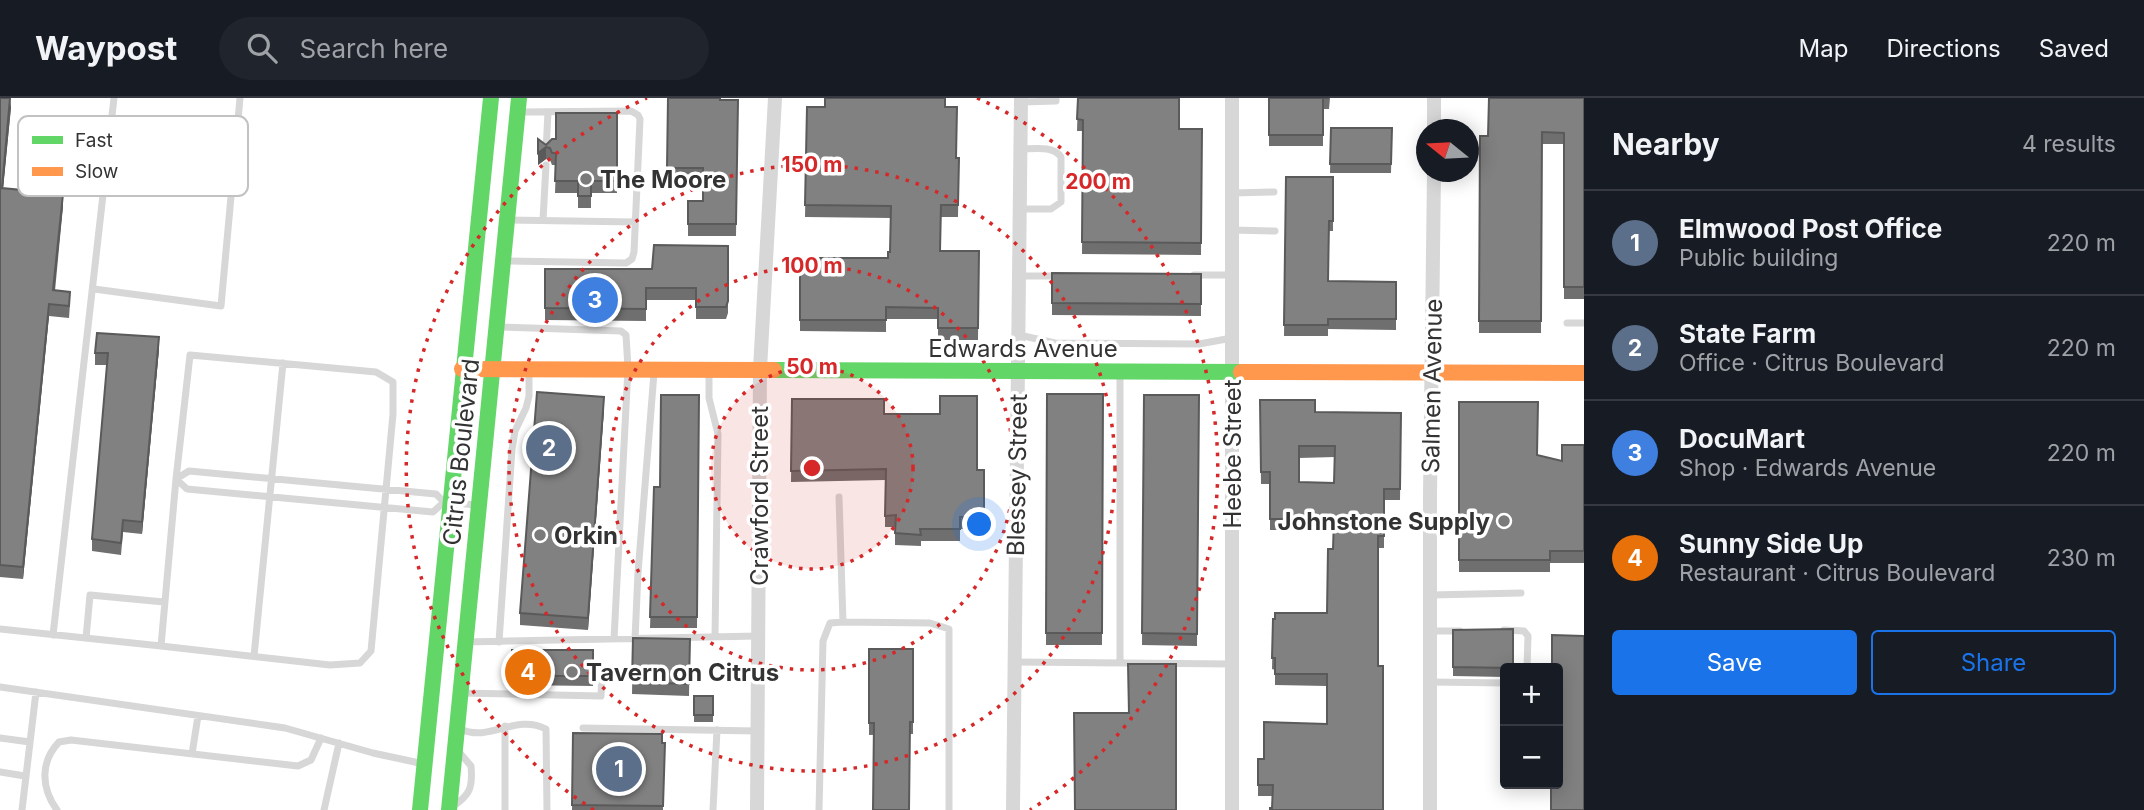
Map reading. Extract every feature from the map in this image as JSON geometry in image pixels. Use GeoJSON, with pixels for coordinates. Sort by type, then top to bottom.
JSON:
{"type":"FeatureCollection","features":[{"type":"Feature","properties":{"kind":"street","name":"Citrus Boulevard"},"geometry":{"type":"LineString","coordinates":[[420,810],[447,503],[491,98]]}},
{"type":"Feature","properties":{"kind":"street","name":"Crawford Street"},"geometry":{"type":"LineString","coordinates":[[757,810],[760,369],[775,98]]}},
{"type":"Feature","properties":{"kind":"street","name":"Heebe Street"},"geometry":{"type":"LineString","coordinates":[[1232,98],[1232,810]]}},
{"type":"Feature","properties":{"kind":"street"},"geometry":{"type":"LineString","coordinates":[[1434,98],[1434,119]]}},
{"type":"Feature","properties":{"kind":"street","name":"Blessey Street"},"geometry":{"type":"LineString","coordinates":[[1013,810],[1021,100]]}},
{"type":"Feature","properties":{"kind":"street","name":"Citrus Boulevard"},"geometry":{"type":"LineString","coordinates":[[449,810],[519,105]]}},
{"type":"Feature","properties":{"kind":"street","name":"Salmen Avenue"},"geometry":{"type":"LineString","coordinates":[[1430,810],[1434,182]]}},
{"type":"Feature","properties":{"kind":"street","name":"Edwards Avenue"},"geometry":{"type":"LineString","coordinates":[[462,369],[1584,373]]}},
{"type":"Feature","properties":{"kind":"street"},"geometry":{"type":"LineString","coordinates":[[425,765],[434,771],[437,780],[438,810]]}},
{"type":"Feature","properties":{"kind":"lane"},"geometry":{"type":"LineString","coordinates":[[112,116],[114,98]]}},
{"type":"Feature","properties":{"kind":"lane"},"geometry":{"type":"LineString","coordinates":[[238,116],[240,98]]}},
{"type":"Feature","properties":{"kind":"lane"},"geometry":{"type":"LineString","coordinates":[[1021,100],[1056,101],[1056,98]]}},
{"type":"Feature","properties":{"kind":"lane"},"geometry":{"type":"LineString","coordinates":[[503,261],[626,262],[632,259],[634,252],[640,119],[638,115],[631,111],[548,112],[519,105]]}},
{"type":"Feature","properties":{"kind":"lane"},"geometry":{"type":"LineString","coordinates":[[546,151],[548,112]]}},
{"type":"Feature","properties":{"kind":"lane"},"geometry":{"type":"LineString","coordinates":[[1020,149],[1053,149],[1058,152],[1061,157],[1061,202],[1051,209],[1020,209]]}},
{"type":"Feature","properties":{"kind":"lane"},"geometry":{"type":"LineString","coordinates":[[543,220],[546,165]]}},
{"type":"Feature","properties":{"kind":"lane"},"geometry":{"type":"LineString","coordinates":[[1232,193],[1274,192]]}},
{"type":"Feature","properties":{"kind":"lane"},"geometry":{"type":"LineString","coordinates":[[53,635],[103,196]]}},
{"type":"Feature","properties":{"kind":"lane"},"geometry":{"type":"LineString","coordinates":[[93,289],[221,306],[231,196]]}},
{"type":"Feature","properties":{"kind":"lane"},"geometry":{"type":"LineString","coordinates":[[506,219],[634,222]]}},
{"type":"Feature","properties":{"kind":"lane"},"geometry":{"type":"LineString","coordinates":[[1232,230],[1275,231]]}},
{"type":"Feature","properties":{"kind":"lane"},"geometry":{"type":"LineString","coordinates":[[1179,275],[1232,275]]}},
{"type":"Feature","properties":{"kind":"lane"},"geometry":{"type":"LineString","coordinates":[[1019,276],[1072,276]]}},
{"type":"Feature","properties":{"kind":"lane"},"geometry":{"type":"LineString","coordinates":[[1567,323],[1584,323]]}},
{"type":"Feature","properties":{"kind":"lane"},"geometry":{"type":"LineString","coordinates":[[496,327],[621,331],[626,335],[628,368],[614,639]]}},
{"type":"Feature","properties":{"kind":"lane"},"geometry":{"type":"LineString","coordinates":[[1018,335],[1055,343],[1199,344],[1232,338]]}},
{"type":"Feature","properties":{"kind":"lane"},"geometry":{"type":"LineString","coordinates":[[0,629],[330,666],[360,663],[371,651],[393,414],[393,382],[376,372],[190,355],[160,646]]}},
{"type":"Feature","properties":{"kind":"lane"},"geometry":{"type":"LineString","coordinates":[[254,656],[283,363]]}},
{"type":"Feature","properties":{"kind":"lane"},"geometry":{"type":"LineString","coordinates":[[635,639],[654,368]]}},
{"type":"Feature","properties":{"kind":"lane"},"geometry":{"type":"LineString","coordinates":[[499,642],[512,449],[515,430],[529,396],[528,369]]}},
{"type":"Feature","properties":{"kind":"lane"},"geometry":{"type":"LineString","coordinates":[[709,369],[709,398],[718,434],[715,637]]}},
{"type":"Feature","properties":{"kind":"lane"},"geometry":{"type":"LineString","coordinates":[[1120,372],[1120,663]]}},
{"type":"Feature","properties":{"kind":"lane"},"geometry":{"type":"LineString","coordinates":[[176,479],[189,471],[436,494],[447,503],[479,505]]}},
{"type":"Feature","properties":{"kind":"lane"},"geometry":{"type":"LineString","coordinates":[[176,479],[187,489],[270,498],[433,512],[447,503]]}},
{"type":"Feature","properties":{"kind":"lane"},"geometry":{"type":"LineString","coordinates":[[839,497],[842,622]]}},
{"type":"Feature","properties":{"kind":"lane"},"geometry":{"type":"LineString","coordinates":[[1430,595],[1521,593]]}},
{"type":"Feature","properties":{"kind":"lane"},"geometry":{"type":"LineString","coordinates":[[86,638],[90,595],[164,602]]}},
{"type":"Feature","properties":{"kind":"lane"},"geometry":{"type":"LineString","coordinates":[[819,810],[823,641],[830,622],[930,623],[949,629],[948,810]]}},
{"type":"Feature","properties":{"kind":"lane"},"geometry":{"type":"LineString","coordinates":[[1430,631],[1466,630]]}},
{"type":"Feature","properties":{"kind":"lane"},"geometry":{"type":"LineString","coordinates":[[1491,630],[1524,631],[1528,636],[1527,663]]}},
{"type":"Feature","properties":{"kind":"lane"},"geometry":{"type":"LineString","coordinates":[[465,642],[758,636]]}},
{"type":"Feature","properties":{"kind":"lane"},"geometry":{"type":"LineString","coordinates":[[1015,662],[1232,664]]}},
{"type":"Feature","properties":{"kind":"lane"},"geometry":{"type":"LineString","coordinates":[[460,693],[601,696],[602,671]]}},
{"type":"Feature","properties":{"kind":"lane"},"geometry":{"type":"LineString","coordinates":[[1430,682],[1500,682]]}},
{"type":"Feature","properties":{"kind":"lane"},"geometry":{"type":"LineString","coordinates":[[0,687],[285,728],[425,765]]}},
{"type":"Feature","properties":{"kind":"lane"},"geometry":{"type":"LineString","coordinates":[[22,810],[36,692]]}},
{"type":"Feature","properties":{"kind":"lane"},"geometry":{"type":"LineString","coordinates":[[192,754],[198,716]]}},
{"type":"Feature","properties":{"kind":"lane"},"geometry":{"type":"LineString","coordinates":[[457,727],[477,733],[513,724],[533,723],[547,729],[547,810]]}},
{"type":"Feature","properties":{"kind":"lane"},"geometry":{"type":"LineString","coordinates":[[505,726],[505,810]]}},
{"type":"Feature","properties":{"kind":"lane"},"geometry":{"type":"LineString","coordinates":[[583,728],[757,730]]}},
{"type":"Feature","properties":{"kind":"lane"},"geometry":{"type":"LineString","coordinates":[[713,810],[717,730]]}},
{"type":"Feature","properties":{"kind":"lane"},"geometry":{"type":"LineString","coordinates":[[0,738],[30,742]]}},
{"type":"Feature","properties":{"kind":"lane"},"geometry":{"type":"LineString","coordinates":[[57,810],[48,798],[45,769],[50,751],[58,742],[71,740],[298,766],[311,760],[321,738]]}},
{"type":"Feature","properties":{"kind":"lane"},"geometry":{"type":"LineString","coordinates":[[324,810],[339,743]]}},
{"type":"Feature","properties":{"kind":"lane"},"geometry":{"type":"LineString","coordinates":[[0,772],[25,776]]}},
{"type":"Feature","properties":{"kind":"building"},"geometry":{"type":"Polygon","coordinates":[[[0,98],[10,98],[2,188],[18,190],[18,196],[63,196],[53,290],[70,292],[69,306],[49,304],[23,567],[0,565],[0,98]]]}},
{"type":"Feature","properties":{"kind":"building"},"geometry":{"type":"Polygon","coordinates":[[[668,98],[738,100],[736,224],[688,224],[688,201],[703,201],[703,168],[667,168],[668,98]]]}},
{"type":"Feature","properties":{"kind":"building"},"geometry":{"type":"Polygon","coordinates":[[[825,98],[945,98],[945,107],[957,107],[958,205],[941,205],[940,251],[979,251],[978,328],[938,328],[938,308],[886,307],[886,320],[800,320],[800,258],[888,258],[890,252],[891,206],[805,205],[807,107],[825,107],[825,98]]]}},
{"type":"Feature","properties":{"kind":"building"},"geometry":{"type":"Polygon","coordinates":[[[1078,98],[1179,98],[1179,129],[1202,129],[1201,243],[1082,242],[1083,120],[1077,119],[1078,98]]]}},
{"type":"Feature","properties":{"kind":"building"},"geometry":{"type":"Polygon","coordinates":[[[1269,98],[1323,98],[1323,135],[1269,135],[1269,98]]]}},
{"type":"Feature","properties":{"kind":"building"},"geometry":{"type":"Polygon","coordinates":[[[1489,98],[1584,98],[1584,287],[1564,287],[1564,133],[1542,132],[1541,321],[1479,321],[1480,136],[1488,136],[1489,98]]]}},
{"type":"Feature","properties":{"kind":"building","name":"The Moore"},"geometry":{"type":"Polygon","coordinates":[[[556,113],[617,113],[617,181],[591,181],[591,196],[578,196],[578,181],[555,181],[556,153],[546,147],[538,153],[538,139],[546,145],[556,139],[556,113]]]}},
{"type":"Feature","properties":{"kind":"building"},"geometry":{"type":"Polygon","coordinates":[[[1331,128],[1392,128],[1391,164],[1330,164],[1331,128]]]}},
{"type":"Feature","properties":{"kind":"building"},"geometry":{"type":"Polygon","coordinates":[[[1286,177],[1333,177],[1333,221],[1329,221],[1328,281],[1396,282],[1396,319],[1328,319],[1328,325],[1284,325],[1286,177]]]}},
{"type":"Feature","properties":{"kind":"building"},"geometry":{"type":"Polygon","coordinates":[[[654,245],[728,246],[726,307],[696,307],[696,288],[646,288],[646,309],[545,308],[545,269],[652,269],[654,245]]]}},
{"type":"Feature","properties":{"kind":"building"},"geometry":{"type":"Polygon","coordinates":[[[1052,273],[1201,274],[1201,304],[1052,303],[1052,273]]]}},
{"type":"Feature","properties":{"kind":"building"},"geometry":{"type":"Polygon","coordinates":[[[97,333],[159,337],[142,522],[123,520],[121,543],[92,539],[108,353],[95,353],[97,333]]]}},
{"type":"Feature","properties":{"kind":"building"},"geometry":{"type":"Polygon","coordinates":[[[537,392],[604,397],[588,618],[520,613],[537,392]]]}},
{"type":"Feature","properties":{"kind":"building"},"geometry":{"type":"Polygon","coordinates":[[[1047,394],[1103,394],[1102,633],[1046,633],[1047,394]]]}},
{"type":"Feature","properties":{"kind":"building"},"geometry":{"type":"Polygon","coordinates":[[[661,395],[699,395],[697,617],[650,617],[654,487],[660,487],[661,395]]]}},
{"type":"Feature","properties":{"kind":"building"},"geometry":{"type":"Polygon","coordinates":[[[1144,395],[1199,395],[1197,634],[1142,633],[1144,395]]]}},
{"type":"Feature","properties":{"kind":"building"},"geometry":{"type":"Polygon","coordinates":[[[940,396],[977,396],[977,470],[984,470],[984,517],[960,517],[960,529],[920,529],[921,535],[895,533],[896,515],[885,516],[886,469],[791,471],[792,399],[884,399],[884,414],[940,414],[940,396]]]}},
{"type":"Feature","properties":{"kind":"building"},"geometry":{"type":"Polygon","coordinates":[[[1260,400],[1315,400],[1315,412],[1401,413],[1400,489],[1384,489],[1384,536],[1378,536],[1378,666],[1383,666],[1383,810],[1270,810],[1273,785],[1258,785],[1258,759],[1264,759],[1264,722],[1327,724],[1327,674],[1275,674],[1275,658],[1272,658],[1273,619],[1275,613],[1327,613],[1328,549],[1333,549],[1334,519],[1270,519],[1270,472],[1261,472],[1260,400]],[[1299,446],[1299,482],[1334,483],[1335,446],[1299,446]]]}},
{"type":"Feature","properties":{"kind":"building","name":"Johnstone Supply"},"geometry":{"type":"Polygon","coordinates":[[[1459,402],[1538,402],[1537,455],[1562,461],[1562,445],[1584,445],[1584,551],[1550,551],[1550,560],[1459,560],[1459,402]]]}},
{"type":"Feature","properties":{"kind":"building"},"geometry":{"type":"Polygon","coordinates":[[[1513,629],[1513,663],[1500,663],[1500,668],[1453,667],[1453,630],[1513,629]]]}},
{"type":"Feature","properties":{"kind":"building"},"geometry":{"type":"Polygon","coordinates":[[[1552,635],[1584,636],[1584,810],[1551,810],[1551,789],[1563,789],[1563,663],[1552,663],[1552,635]]]}},
{"type":"Feature","properties":{"kind":"building"},"geometry":{"type":"Polygon","coordinates":[[[633,638],[690,639],[689,684],[632,682],[633,638]]]}},
{"type":"Feature","properties":{"kind":"building"},"geometry":{"type":"Polygon","coordinates":[[[869,649],[913,649],[909,810],[873,810],[874,723],[869,723],[869,649]]]}},
{"type":"Feature","properties":{"kind":"building"},"geometry":{"type":"Polygon","coordinates":[[[512,650],[593,650],[593,676],[512,676],[512,650]]]}},
{"type":"Feature","properties":{"kind":"building"},"geometry":{"type":"Polygon","coordinates":[[[1128,664],[1176,664],[1176,810],[1075,810],[1074,713],[1129,713],[1128,664]]]}},
{"type":"Feature","properties":{"kind":"building"},"geometry":{"type":"Polygon","coordinates":[[[694,696],[713,696],[713,715],[694,715],[694,696]]]}},
{"type":"Feature","properties":{"kind":"building"},"geometry":{"type":"Polygon","coordinates":[[[573,733],[662,734],[662,743],[665,743],[663,806],[572,805],[573,733]]]}},
{"type":"Feature","properties":{"kind":"traffic: fast"},"geometry":{"type":"LineString","coordinates":[[420,810],[491,98]]}},
{"type":"Feature","properties":{"kind":"traffic: fast"},"geometry":{"type":"LineString","coordinates":[[449,810],[519,98]]}},
{"type":"Feature","properties":{"kind":"traffic: fast"},"geometry":{"type":"LineString","coordinates":[[774,370],[1241,372]]}},
{"type":"Feature","properties":{"kind":"traffic: slow"},"geometry":{"type":"LineString","coordinates":[[462,369],[774,370]]}},
{"type":"Feature","properties":{"kind":"traffic: slow"},"geometry":{"type":"LineString","coordinates":[[1241,372],[1584,373]]}},
{"type":"Feature","properties":{"kind":"place","name":"The Moore"},"geometry":{"type":"Point","coordinates":[586,179]}},
{"type":"Feature","properties":{"kind":"place","name":"DocuMart"},"geometry":{"type":"Point","coordinates":[595,300]}},
{"type":"Feature","properties":{"kind":"place","name":"State Farm"},"geometry":{"type":"Point","coordinates":[549,448]}},
{"type":"Feature","properties":{"kind":"place","name":"Johnstone Supply"},"geometry":{"type":"Point","coordinates":[1504,521]}},
{"type":"Feature","properties":{"kind":"place","name":"Orkin"},"geometry":{"type":"Point","coordinates":[540,535]}},
{"type":"Feature","properties":{"kind":"place","name":"Sunny Side Up"},"geometry":{"type":"Point","coordinates":[528,672]}},
{"type":"Feature","properties":{"kind":"place","name":"Tavern on Citrus"},"geometry":{"type":"Point","coordinates":[572,672]}},
{"type":"Feature","properties":{"kind":"place","name":"Elmwood Post Office"},"geometry":{"type":"Point","coordinates":[619,769]}}]}
